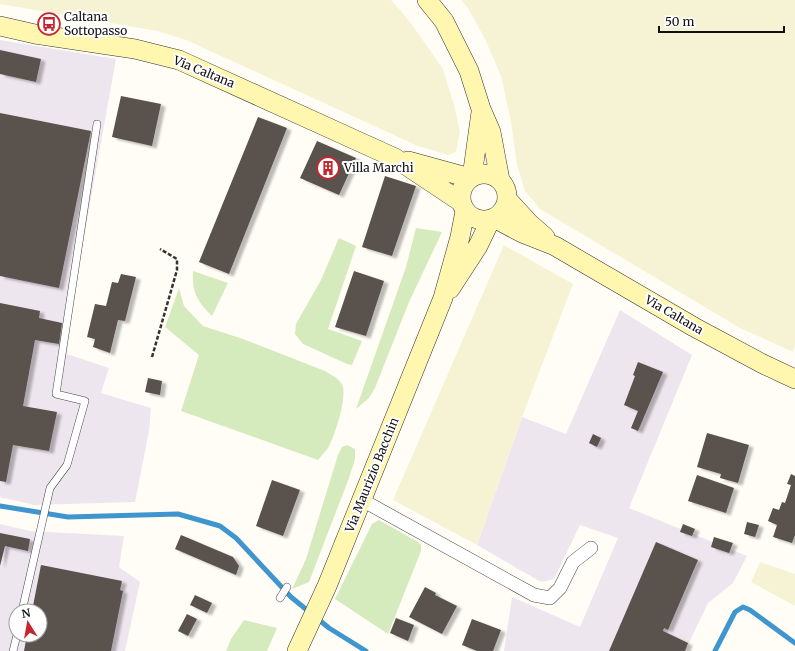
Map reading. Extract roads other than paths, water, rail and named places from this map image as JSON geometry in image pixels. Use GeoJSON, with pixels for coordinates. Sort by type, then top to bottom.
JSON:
{"type":"FeatureCollection","features":[{"type":"Feature","properties":{"kind":"main road"},"geometry":{"type":"LineString","coordinates":[[427,0],[444,21],[457,45],[469,72],[481,109],[491,132],[500,180],[506,192],[507,199],[503,210],[492,219],[476,219],[463,206],[460,197],[463,186],[471,177],[481,109]]}},
{"type":"Feature","properties":{"kind":"main road","name":"Via Caltana"},"geometry":{"type":"LineString","coordinates":[[0,26],[35,34],[135,49],[179,60],[395,158],[471,177]]}},
{"type":"Feature","properties":{"kind":"main road","name":"Via Caltana"},"geometry":{"type":"LineString","coordinates":[[395,158],[463,206]]}},
{"type":"Feature","properties":{"kind":"main road"},"geometry":{"type":"LineString","coordinates":[[471,177],[486,174],[500,180]]}},
{"type":"Feature","properties":{"kind":"main road","name":"Via Caltana"},"geometry":{"type":"LineString","coordinates":[[507,199],[529,223],[555,246]]}},
{"type":"Feature","properties":{"kind":"main road","name":"Via Maurizio Bacchin"},"geometry":{"type":"LineString","coordinates":[[297,651],[327,586],[443,298],[460,237],[463,206]]}},
{"type":"Feature","properties":{"kind":"main road","name":"Via Caltana"},"geometry":{"type":"LineString","coordinates":[[492,219],[555,246],[694,327],[761,363],[795,379]]}},
{"type":"Feature","properties":{"kind":"main road","name":"Via Maurizio Bacchin"},"geometry":{"type":"LineString","coordinates":[[443,298],[463,271],[492,219]]}},
{"type":"Feature","properties":{"kind":"street"},"geometry":{"type":"LineString","coordinates":[[362,500],[534,596],[550,598],[560,588],[573,562],[591,548]]}},
{"type":"Feature","properties":{"kind":"lane"},"geometry":{"type":"LineString","coordinates":[[24,603],[50,488],[67,464],[85,401],[56,394],[97,124]]}},
{"type":"Feature","properties":{"kind":"lane"},"geometry":{"type":"LineString","coordinates":[[280,598],[287,587]]}},
{"type":"Feature","properties":{"kind":"waterway"},"geometry":{"type":"LineString","coordinates":[[0,506],[68,517],[178,514],[220,526],[236,538],[291,597],[329,628],[366,651]]}},
{"type":"Feature","properties":{"kind":"waterway"},"geometry":{"type":"LineString","coordinates":[[715,651],[735,612],[743,607],[750,610],[795,643]]}},
{"type":"Feature","properties":{"kind":"place","name":"Caltana Sottopasso"},"geometry":{"type":"Point","coordinates":[49,24]}},
{"type":"Feature","properties":{"kind":"place","name":"Villa Marchi"},"geometry":{"type":"Point","coordinates":[328,168]}}]}
